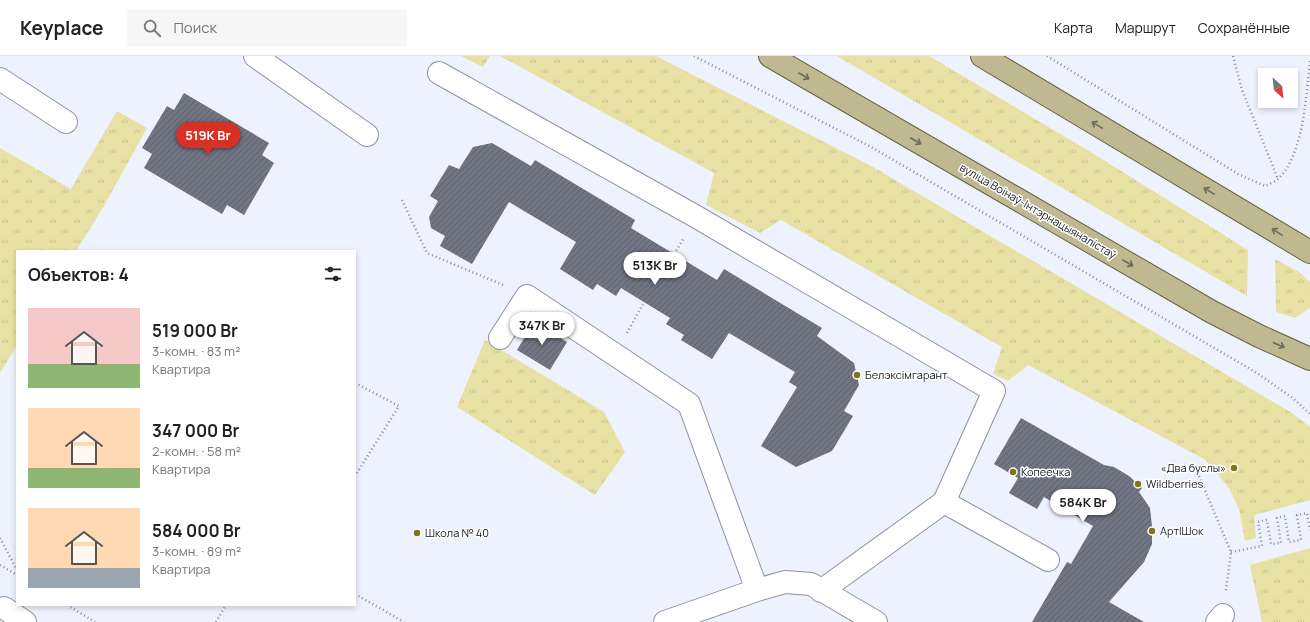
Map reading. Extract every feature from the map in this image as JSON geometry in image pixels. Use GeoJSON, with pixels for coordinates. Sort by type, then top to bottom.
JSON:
{"type":"FeatureCollection","features":[{"type":"Feature","properties":{"kind":"main road","name":"вуліца Воінаў-Інтэрнацыяналістаў"},"geometry":{"type":"LineString","coordinates":[[770,56],[1212,312],[1259,336],[1310,359]]}},
{"type":"Feature","properties":{"kind":"main road"},"geometry":{"type":"LineString","coordinates":[[982,56],[1310,252]]}},
{"type":"Feature","properties":{"kind":"lane"},"geometry":{"type":"LineString","coordinates":[[255,56],[367,135]]}},
{"type":"Feature","properties":{"kind":"lane"},"geometry":{"type":"LineString","coordinates":[[439,73],[696,216],[994,391],[944,502],[821,591]]}},
{"type":"Feature","properties":{"kind":"lane"},"geometry":{"type":"LineString","coordinates":[[0,79],[66,122]]}},
{"type":"Feature","properties":{"kind":"lane"},"geometry":{"type":"LineString","coordinates":[[500,338],[527,296],[689,404],[758,590]]}},
{"type":"Feature","properties":{"kind":"lane"},"geometry":{"type":"LineString","coordinates":[[944,502],[1048,560]]}},
{"type":"Feature","properties":{"kind":"lane"},"geometry":{"type":"LineString","coordinates":[[664,622],[785,582],[811,584],[876,622]]}},
{"type":"Feature","properties":{"kind":"lane"},"geometry":{"type":"LineString","coordinates":[[4,608],[25,622]]}},
{"type":"Feature","properties":{"kind":"path"},"geometry":{"type":"LineString","coordinates":[[694,56],[874,148],[1257,373],[1294,399],[1310,414]]}},
{"type":"Feature","properties":{"kind":"path"},"geometry":{"type":"LineString","coordinates":[[1048,56],[1238,174],[1265,186],[1278,179],[1298,144],[1305,108],[1310,60]]}},
{"type":"Feature","properties":{"kind":"path"},"geometry":{"type":"LineString","coordinates":[[1233,56],[1242,90],[1278,179]]}},
{"type":"Feature","properties":{"kind":"path"},"geometry":{"type":"LineString","coordinates":[[402,200],[427,253],[527,296]]}},
{"type":"Feature","properties":{"kind":"path"},"geometry":{"type":"LineString","coordinates":[[615,354],[644,302]]}},
{"type":"Feature","properties":{"kind":"path"},"geometry":{"type":"LineString","coordinates":[[356,384],[399,406],[356,474]]}},
{"type":"Feature","properties":{"kind":"path"},"geometry":{"type":"LineString","coordinates":[[1199,476],[1231,552],[1220,619]]}},
{"type":"Feature","properties":{"kind":"path"},"geometry":{"type":"LineString","coordinates":[[1231,552],[1262,546],[1258,522],[1267,520],[1271,544],[1281,543],[1277,518],[1285,516],[1289,542],[1301,540],[1297,515],[1307,513],[1310,530]]}},
{"type":"Feature","properties":{"kind":"path"},"geometry":{"type":"LineString","coordinates":[[0,538],[16,568]]}},
{"type":"Feature","properties":{"kind":"path"},"geometry":{"type":"LineString","coordinates":[[0,565],[16,574]]}},
{"type":"Feature","properties":{"kind":"path"},"geometry":{"type":"LineString","coordinates":[[356,595],[404,622]]}},
{"type":"Feature","properties":{"kind":"path"},"geometry":{"type":"LineString","coordinates":[[69,606],[95,622]]}},
{"type":"Feature","properties":{"kind":"path"},"geometry":{"type":"LineString","coordinates":[[216,622],[225,606]]}},
{"type":"Feature","properties":{"kind":"green space"},"geometry":{"type":"Polygon","coordinates":[[[461,56],[490,56],[483,67],[461,56]]]}},
{"type":"Feature","properties":{"kind":"green space"},"geometry":{"type":"Polygon","coordinates":[[[500,56],[656,56],[873,167],[1292,413],[1310,427],[1310,500],[1254,515],[1256,538],[1245,541],[1239,509],[1229,488],[1206,460],[1028,365],[1008,381],[993,374],[1002,347],[781,220],[760,233],[706,205],[714,173],[500,56]]]}},
{"type":"Feature","properties":{"kind":"green space"},"geometry":{"type":"Polygon","coordinates":[[[837,56],[929,56],[1089,151],[1248,250],[1247,296],[837,56]]]}},
{"type":"Feature","properties":{"kind":"green space"},"geometry":{"type":"Polygon","coordinates":[[[117,111],[147,128],[104,206],[77,250],[16,250],[16,347],[0,373],[0,148],[71,189],[117,111]]]}},
{"type":"Feature","properties":{"kind":"green space"},"geometry":{"type":"Polygon","coordinates":[[[1275,259],[1299,272],[1310,282],[1310,308],[1295,318],[1276,312],[1275,259]]]}},
{"type":"Feature","properties":{"kind":"green space"},"geometry":{"type":"Polygon","coordinates":[[[485,340],[604,412],[625,452],[595,495],[457,407],[485,340]]]}},
{"type":"Feature","properties":{"kind":"green space"},"geometry":{"type":"Polygon","coordinates":[[[1310,548],[1310,622],[1262,622],[1250,565],[1310,548]]]}},
{"type":"Feature","properties":{"kind":"building"},"geometry":{"type":"Polygon","coordinates":[[[184,93],[269,143],[262,155],[274,163],[244,215],[227,205],[222,214],[144,168],[152,154],[142,148],[167,106],[174,110],[184,93]]]}},
{"type":"Feature","properties":{"kind":"building"},"geometry":{"type":"Polygon","coordinates":[[[492,143],[531,166],[535,160],[635,220],[631,228],[717,280],[724,269],[822,328],[817,336],[854,363],[859,385],[844,411],[853,416],[832,451],[796,467],[761,446],[797,387],[789,382],[795,372],[729,333],[712,359],[681,340],[684,335],[666,324],[670,318],[621,288],[616,296],[597,284],[593,290],[560,269],[576,242],[509,202],[472,264],[440,246],[445,236],[431,228],[429,217],[438,201],[430,196],[449,165],[459,169],[473,147],[492,143]]]}},
{"type":"Feature","properties":{"kind":"building"},"geometry":{"type":"Polygon","coordinates":[[[534,322],[567,342],[550,370],[517,350],[534,322]]]}},
{"type":"Feature","properties":{"kind":"building"},"geometry":{"type":"Polygon","coordinates":[[[1021,418],[1104,465],[1114,467],[1129,476],[1142,488],[1139,492],[1150,508],[1152,544],[1144,562],[1109,602],[1144,622],[1032,622],[1067,562],[1071,564],[1093,526],[1044,497],[1037,509],[1009,493],[1018,478],[994,464],[1021,418]]]}},
{"type":"Feature","properties":{"kind":"place","name":"Белэксімгарант"},"geometry":{"type":"Point","coordinates":[857,375]}},
{"type":"Feature","properties":{"kind":"place","name":"«Два буслы»"},"geometry":{"type":"Point","coordinates":[1234,468]}},
{"type":"Feature","properties":{"kind":"place","name":"Копеечка"},"geometry":{"type":"Point","coordinates":[1013,472]}},
{"type":"Feature","properties":{"kind":"place","name":"Wildberries"},"geometry":{"type":"Point","coordinates":[1138,484]}},
{"type":"Feature","properties":{"kind":"place","name":"АртIШок"},"geometry":{"type":"Point","coordinates":[1152,531]}},
{"type":"Feature","properties":{"kind":"place","name":"Школа № 40"},"geometry":{"type":"Point","coordinates":[417,533]}}]}
